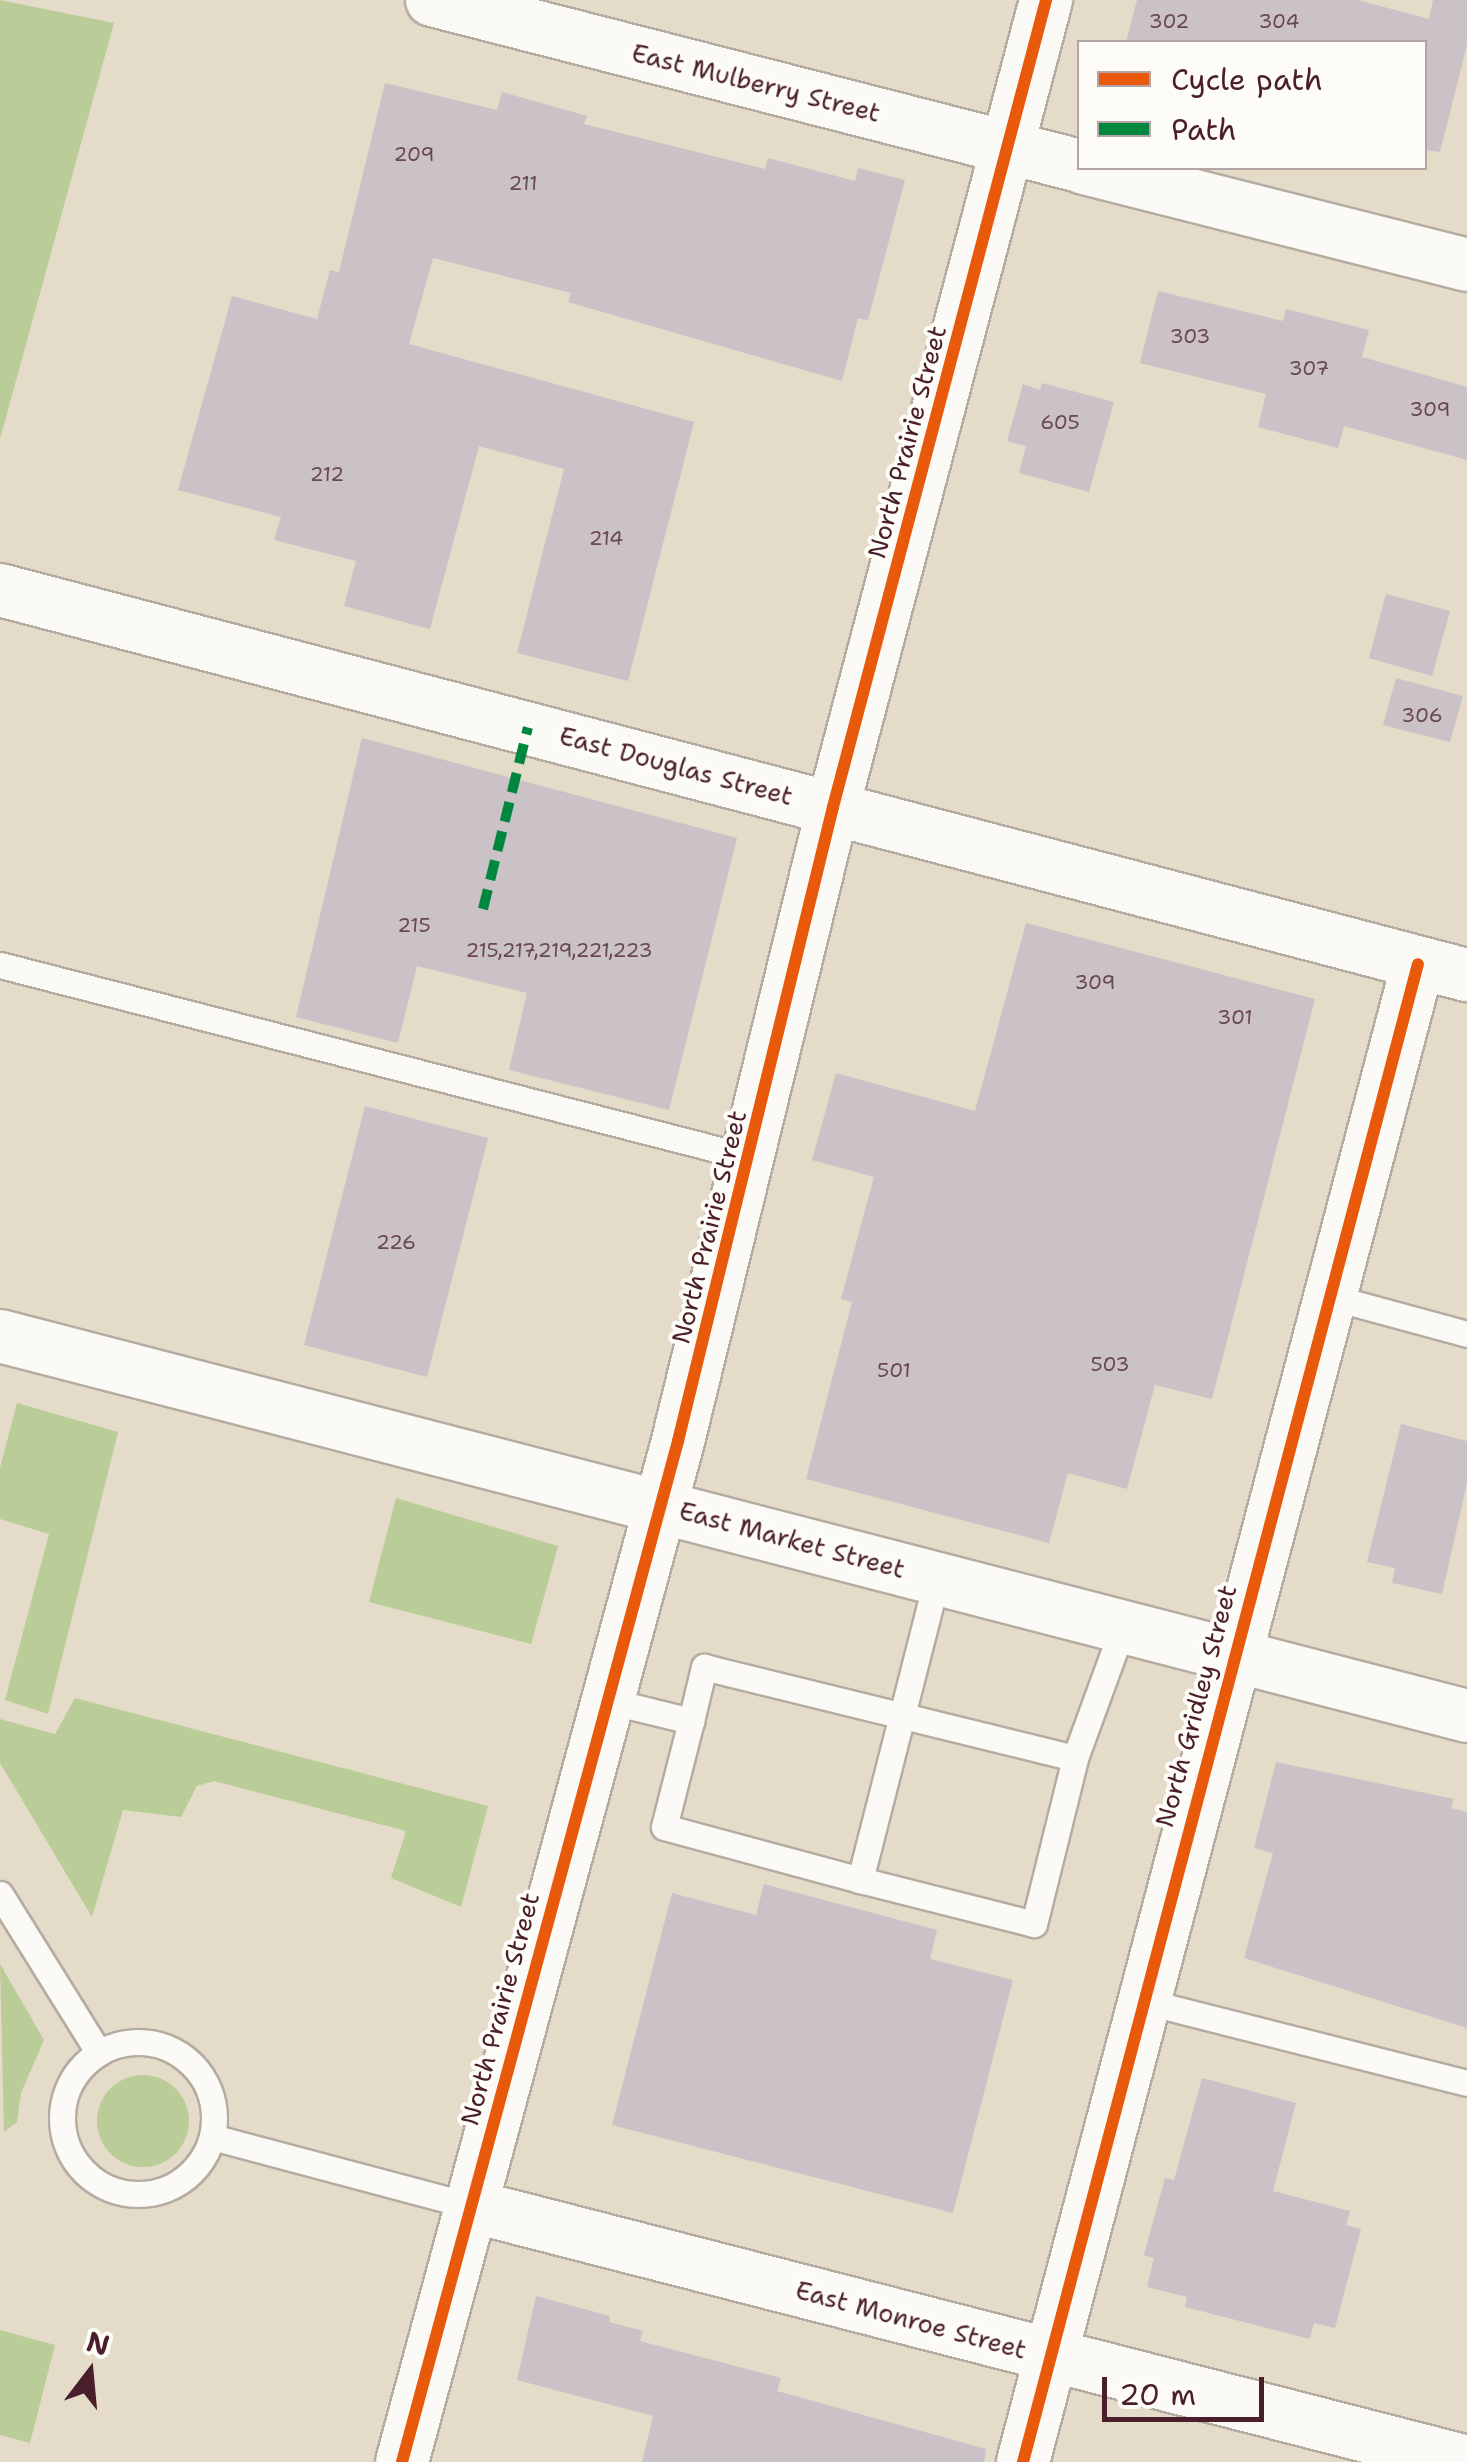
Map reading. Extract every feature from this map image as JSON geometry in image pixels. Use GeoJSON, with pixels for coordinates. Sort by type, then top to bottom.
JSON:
{"type":"FeatureCollection","features":[{"type":"Feature","properties":{"kind":"street","name":"East Mulberry Street"},"geometry":{"type":"LineString","coordinates":[[432,0],[533,12],[1077,166]]}},
{"type":"Feature","properties":{"kind":"street","name":"North Prairie Street"},"geometry":{"type":"LineString","coordinates":[[402,2462],[750,1158],[833,807],[1046,0]]}},
{"type":"Feature","properties":{"kind":"street","name":"East Mulberry Street"},"geometry":{"type":"LineString","coordinates":[[1094,170],[1467,265]]}},
{"type":"Feature","properties":{"kind":"street","name":"East Douglas Street"},"geometry":{"type":"LineString","coordinates":[[0,590],[1443,969]]}},
{"type":"Feature","properties":{"kind":"street","name":"North Gridley Street"},"geometry":{"type":"LineString","coordinates":[[1023,2462],[1232,1655],[1331,1297],[1443,969]]}},
{"type":"Feature","properties":{"kind":"street","name":"East Market Street"},"geometry":{"type":"LineString","coordinates":[[0,1336],[1467,1716]]}},
{"type":"Feature","properties":{"kind":"street","name":"East Monroe Street"},"geometry":{"type":"LineString","coordinates":[[471,2206],[1467,2462]]}},
{"type":"Feature","properties":{"kind":"lane"},"geometry":{"type":"LineString","coordinates":[[0,966],[750,1158]]}},
{"type":"Feature","properties":{"kind":"lane"},"geometry":{"type":"LineString","coordinates":[[1331,1297],[1467,1334]]}},
{"type":"Feature","properties":{"kind":"lane"},"geometry":{"type":"LineString","coordinates":[[860,1880],[938,1578]]}},
{"type":"Feature","properties":{"kind":"lane"},"geometry":{"type":"LineString","coordinates":[[1076,1758],[704,1666],[664,1828],[1034,1924],[1076,1758],[1122,1627]]}},
{"type":"Feature","properties":{"kind":"lane"},"geometry":{"type":"LineString","coordinates":[[605,1700],[691,1721]]}},
{"type":"Feature","properties":{"kind":"lane"},"geometry":{"type":"LineString","coordinates":[[0,1894],[99,2053]]}},
{"type":"Feature","properties":{"kind":"lane"},"geometry":{"type":"LineString","coordinates":[[1143,2000],[1467,2083]]}},
{"type":"Feature","properties":{"kind":"lane"},"geometry":{"type":"LineString","coordinates":[[136,2041],[184,2056],[212,2097],[212,2137],[197,2168],[154,2194],[128,2195],[83,2172],[61,2126],[63,2101],[73,2078],[99,2053],[136,2041]]}},
{"type":"Feature","properties":{"kind":"lane"},"geometry":{"type":"LineString","coordinates":[[212,2137],[471,2206]]}},
{"type":"Feature","properties":{"kind":"green space"},"geometry":{"type":"Polygon","coordinates":[[[0,0],[114,23],[0,439],[0,0]]]}},
{"type":"Feature","properties":{"kind":"green space"},"geometry":{"type":"Polygon","coordinates":[[[17,1403],[118,1432],[48,1714],[5,1700],[49,1534],[0,1519],[0,1468],[17,1403]]]}},
{"type":"Feature","properties":{"kind":"green space"},"geometry":{"type":"Polygon","coordinates":[[[396,1498],[558,1546],[531,1644],[369,1602],[396,1498]]]}},
{"type":"Feature","properties":{"kind":"green space"},"geometry":{"type":"Polygon","coordinates":[[[75,1698],[488,1806],[461,1907],[391,1878],[406,1831],[214,1781],[197,1786],[181,1817],[123,1810],[92,1917],[0,1763],[0,1719],[55,1734],[75,1698]]]}},
{"type":"Feature","properties":{"kind":"green space"},"geometry":{"type":"Polygon","coordinates":[[[0,1964],[44,2040],[21,2093],[17,2122],[4,2132],[0,1964]]]}},
{"type":"Feature","properties":{"kind":"green space"},"geometry":{"type":"Polygon","coordinates":[[[134,2075],[152,2075],[169,2082],[182,2095],[189,2121],[182,2147],[169,2160],[152,2167],[134,2167],[117,2160],[104,2147],[97,2130],[97,2112],[104,2095],[117,2082],[134,2075]]]}},
{"type":"Feature","properties":{"kind":"green space"},"geometry":{"type":"Polygon","coordinates":[[[0,2330],[55,2345],[30,2443],[0,2435],[0,2330]]]}},
{"type":"Feature","properties":{"kind":"building"},"geometry":{"type":"Polygon","coordinates":[[[1137,0],[1358,0],[1429,19],[1433,0],[1467,0],[1467,45],[1440,152],[1427,150],[1427,40],[1127,40],[1137,0]]]}},
{"type":"Feature","properties":{"kind":"building"},"geometry":{"type":"Polygon","coordinates":[[[385,83],[497,110],[502,92],[587,116],[584,124],[765,169],[768,158],[855,181],[858,168],[905,180],[868,320],[858,318],[842,381],[568,302],[571,293],[433,258],[409,344],[694,422],[628,681],[517,653],[564,469],[479,446],[430,629],[344,606],[356,561],[274,540],[281,517],[178,490],[232,296],[317,319],[330,270],[339,272],[385,83]]]}},
{"type":"Feature","properties":{"kind":"building"},"geometry":{"type":"Polygon","coordinates":[[[1158,291],[1283,321],[1286,309],[1369,330],[1362,357],[1467,387],[1467,460],[1344,426],[1338,448],[1258,427],[1266,394],[1140,363],[1158,291]]]}},
{"type":"Feature","properties":{"kind":"building"},"geometry":{"type":"Polygon","coordinates":[[[1042,383],[1114,402],[1089,492],[1019,473],[1026,446],[1007,441],[1023,384],[1040,390],[1042,383]]]}},
{"type":"Feature","properties":{"kind":"building"},"geometry":{"type":"Polygon","coordinates":[[[1386,594],[1450,611],[1432,676],[1369,658],[1386,594]]]}},
{"type":"Feature","properties":{"kind":"building"},"geometry":{"type":"Polygon","coordinates":[[[1396,678],[1463,696],[1450,742],[1383,725],[1396,678]]]}},
{"type":"Feature","properties":{"kind":"building"},"geometry":{"type":"Polygon","coordinates":[[[362,738],[737,838],[669,1110],[509,1070],[527,993],[417,966],[398,1043],[296,1017],[362,738]]]}},
{"type":"Feature","properties":{"kind":"building"},"geometry":{"type":"Polygon","coordinates":[[[1026,923],[1315,999],[1212,1399],[1155,1385],[1127,1489],[1068,1473],[1049,1543],[806,1479],[852,1302],[841,1299],[874,1177],[812,1160],[836,1073],[975,1111],[1026,923]]]}},
{"type":"Feature","properties":{"kind":"building"},"geometry":{"type":"Polygon","coordinates":[[[365,1106],[488,1138],[427,1377],[304,1345],[365,1106]]]}},
{"type":"Feature","properties":{"kind":"building"},"geometry":{"type":"Polygon","coordinates":[[[1401,1424],[1467,1441],[1467,1483],[1442,1594],[1392,1583],[1395,1568],[1367,1562],[1401,1424]]]}},
{"type":"Feature","properties":{"kind":"building"},"geometry":{"type":"Polygon","coordinates":[[[1276,1762],[1454,1799],[1451,1808],[1467,1812],[1467,2028],[1244,1958],[1273,1853],[1254,1848],[1276,1762]]]}},
{"type":"Feature","properties":{"kind":"building"},"geometry":{"type":"Polygon","coordinates":[[[764,1884],[937,1930],[930,1959],[1013,1980],[953,2213],[612,2125],[672,1893],[756,1915],[764,1884]]]}},
{"type":"Feature","properties":{"kind":"building"},"geometry":{"type":"Polygon","coordinates":[[[1202,2078],[1296,2103],[1273,2191],[1350,2211],[1346,2225],[1361,2229],[1335,2328],[1314,2323],[1310,2339],[1185,2307],[1187,2297],[1147,2287],[1154,2258],[1144,2255],[1165,2178],[1174,2180],[1202,2078]]]}},
{"type":"Feature","properties":{"kind":"building"},"geometry":{"type":"Polygon","coordinates":[[[536,2296],[610,2316],[609,2322],[643,2331],[640,2341],[781,2378],[777,2391],[986,2449],[984,2462],[642,2462],[653,2416],[517,2380],[536,2296]]]}},
{"type":"Feature","properties":{"kind":"marked path"},"geometry":{"type":"LineString","coordinates":[[483,909],[528,727]]}},
{"type":"Feature","properties":{"kind":"cycle path"},"geometry":{"type":"LineString","coordinates":[[402,2462],[678,1441],[833,807],[1046,0]]}},
{"type":"Feature","properties":{"kind":"cycle path"},"geometry":{"type":"LineString","coordinates":[[1023,2462],[1418,964]]}}]}
